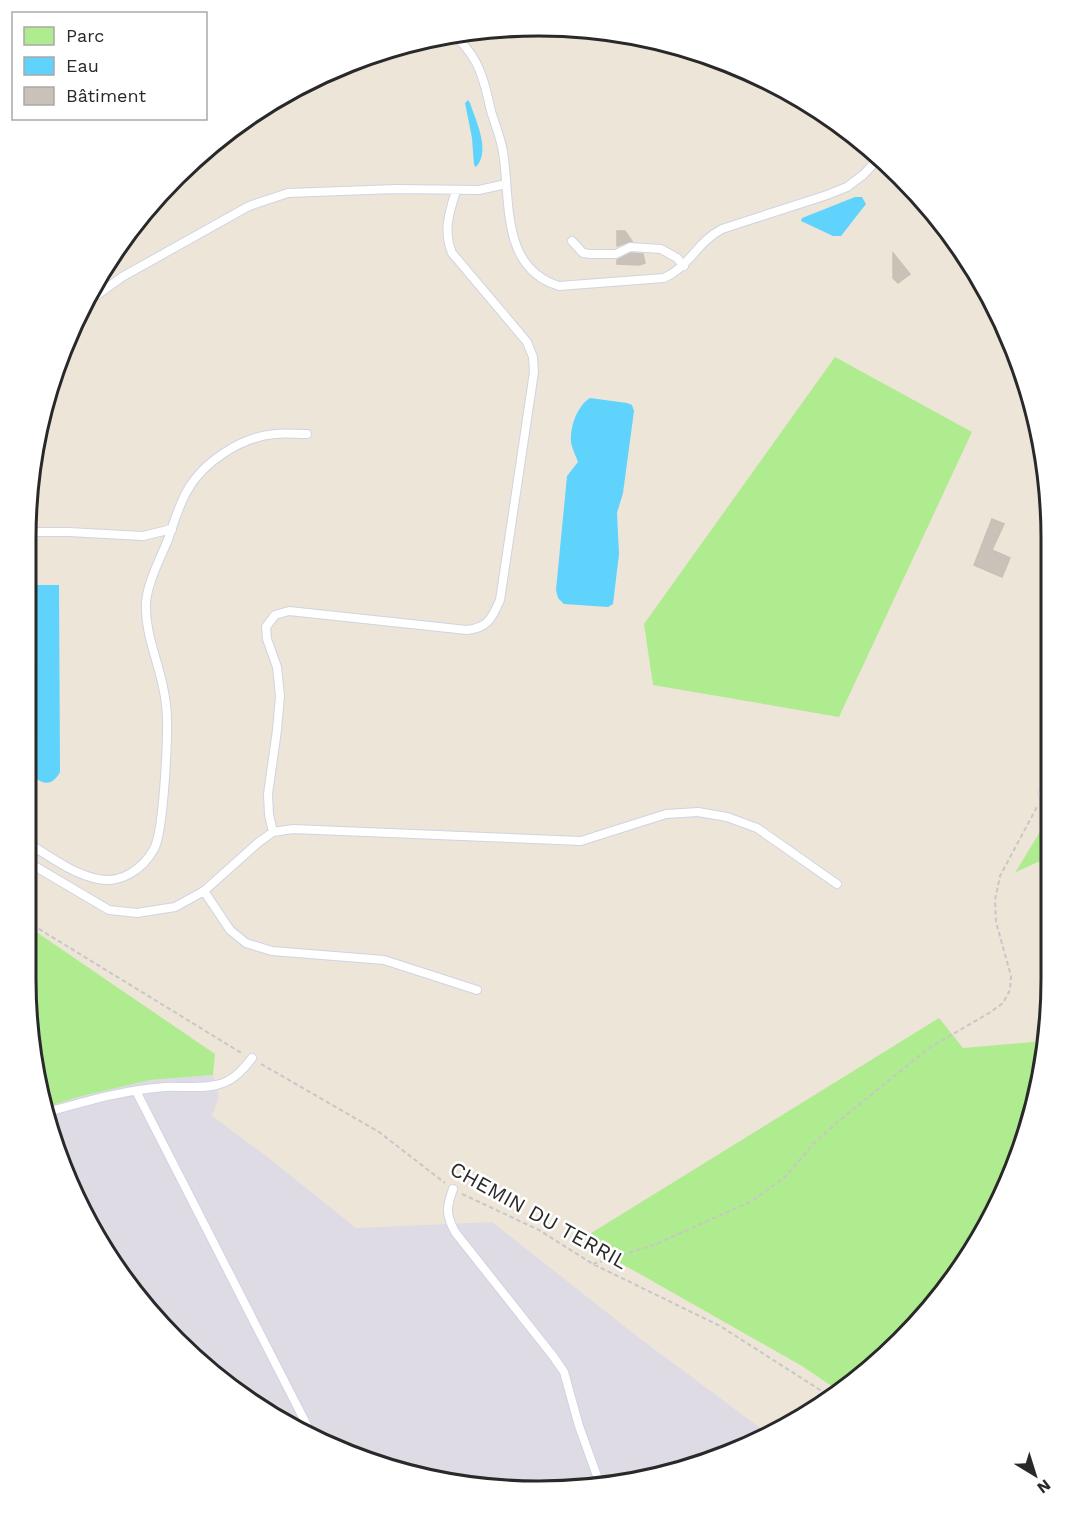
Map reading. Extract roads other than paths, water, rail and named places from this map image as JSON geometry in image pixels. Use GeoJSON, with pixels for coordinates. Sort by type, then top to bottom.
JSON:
{"type":"FeatureCollection","features":[{"type":"Feature","properties":{"kind":"lane"},"geometry":{"type":"LineString","coordinates":[[461,42],[474,59],[480,73],[503,150],[509,221],[518,250],[530,268],[544,282],[559,286],[664,278],[676,273],[684,266],[710,235],[847,187],[873,164]]}},
{"type":"Feature","properties":{"kind":"lane"},"geometry":{"type":"LineString","coordinates":[[100,293],[122,277],[249,206],[288,193],[396,189],[456,191],[479,190],[506,184]]}},
{"type":"Feature","properties":{"kind":"lane"},"geometry":{"type":"LineString","coordinates":[[273,832],[268,794],[280,696],[277,667],[267,639],[266,627],[275,615],[289,611],[467,630],[480,629],[492,617],[500,600],[534,372],[533,357],[527,342],[452,253],[447,241],[446,223],[456,191]]}},
{"type":"Feature","properties":{"kind":"lane"},"geometry":{"type":"LineString","coordinates":[[572,241],[584,253],[591,254],[616,254],[630,247],[661,249],[677,258],[684,266]]}},
{"type":"Feature","properties":{"kind":"lane"},"geometry":{"type":"LineString","coordinates":[[36,848],[76,872],[100,880],[120,879],[139,868],[154,849],[160,825],[167,729],[166,704],[149,634],[146,602],[154,574],[186,493],[200,471],[219,456],[253,439],[274,434],[307,434]]}},
{"type":"Feature","properties":{"kind":"lane"},"geometry":{"type":"LineString","coordinates":[[36,532],[143,536],[172,529]]}},
{"type":"Feature","properties":{"kind":"lane"},"geometry":{"type":"LineString","coordinates":[[36,867],[109,910],[137,913],[175,907],[204,891],[273,832],[293,829],[581,841],[666,814],[698,812],[727,817],[757,828],[837,884]]}},
{"type":"Feature","properties":{"kind":"lane"},"geometry":{"type":"LineString","coordinates":[[204,891],[230,930],[246,943],[272,951],[384,960],[477,990]]}},
{"type":"Feature","properties":{"kind":"lane"},"geometry":{"type":"LineString","coordinates":[[53,1110],[112,1094],[165,1087],[216,1085],[242,1071],[252,1058]]}},
{"type":"Feature","properties":{"kind":"lane"},"geometry":{"type":"LineString","coordinates":[[136,1091],[306,1424]]}},
{"type":"Feature","properties":{"kind":"lane"},"geometry":{"type":"LineString","coordinates":[[453,1190],[446,1207],[450,1223],[564,1372],[579,1426],[598,1478]]}},
{"type":"Feature","properties":{"kind":"water"},"geometry":{"type":"Polygon","coordinates":[[[468,100],[482,144],[482,153],[476,167],[465,103],[468,100]]]}},
{"type":"Feature","properties":{"kind":"water"},"geometry":{"type":"Polygon","coordinates":[[[855,197],[862,197],[866,204],[841,236],[833,236],[801,221],[802,218],[855,197]]]}},
{"type":"Feature","properties":{"kind":"water"},"geometry":{"type":"Polygon","coordinates":[[[590,398],[627,403],[632,405],[634,411],[623,493],[617,513],[619,554],[613,604],[608,607],[564,604],[558,598],[556,590],[567,476],[578,462],[572,445],[572,430],[578,411],[590,398]]]}},
{"type":"Feature","properties":{"kind":"water"},"geometry":{"type":"Polygon","coordinates":[[[36,585],[59,585],[60,772],[48,783],[36,779],[36,585]]]}}]}
